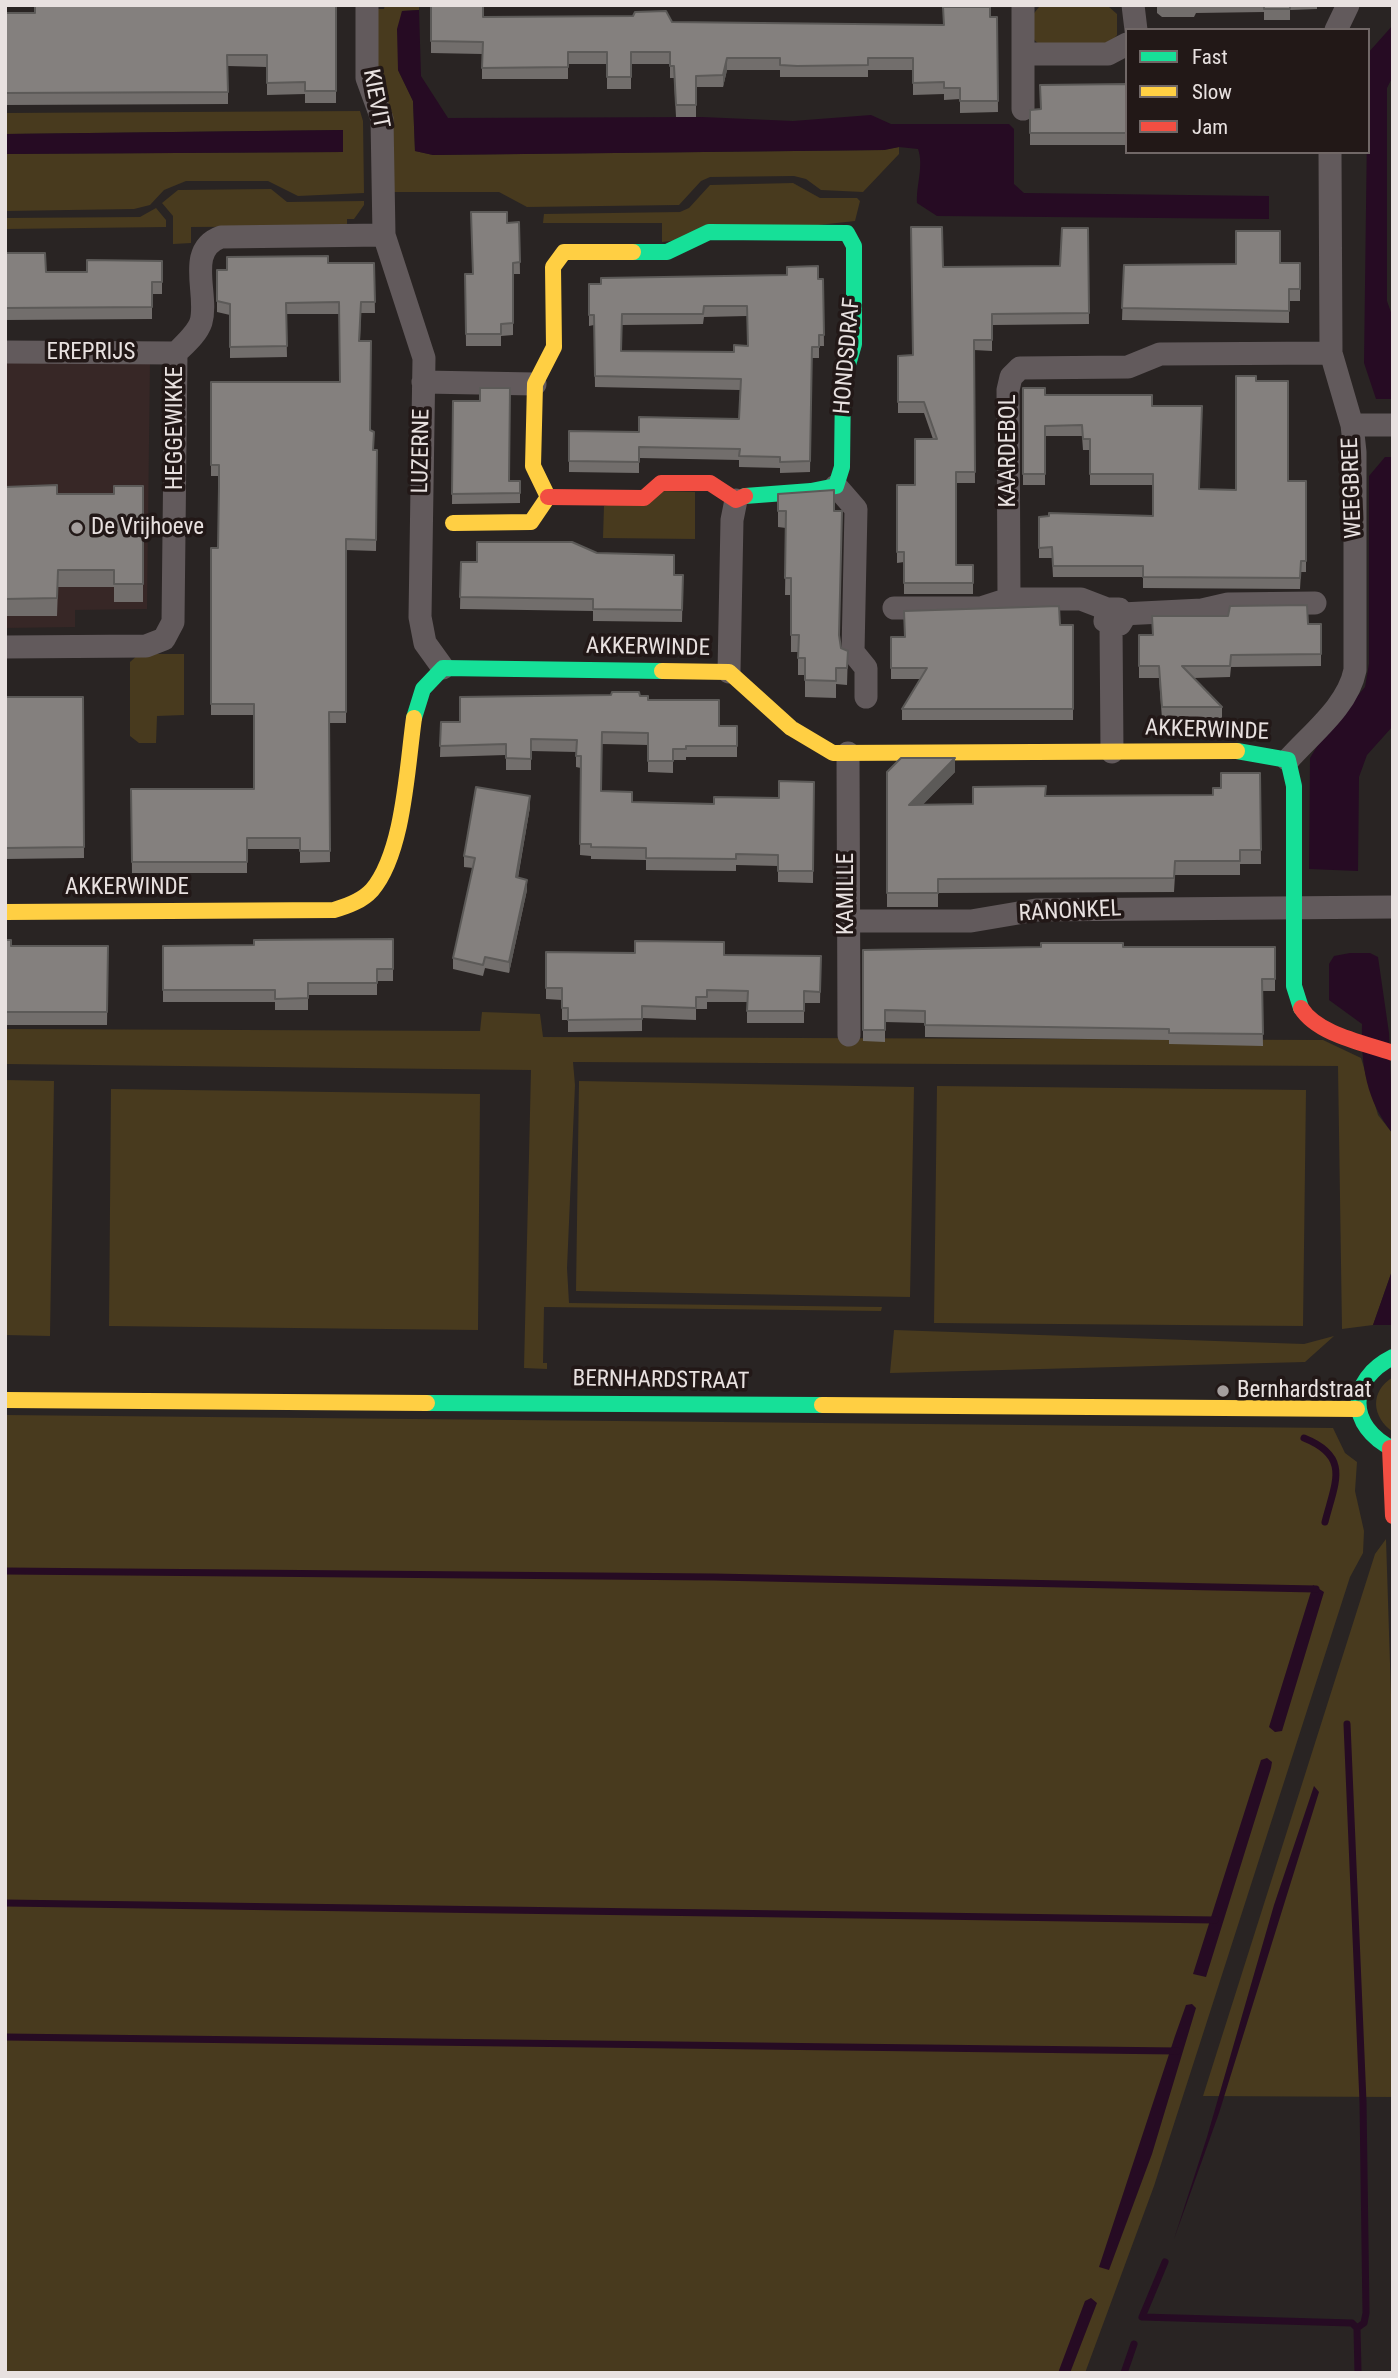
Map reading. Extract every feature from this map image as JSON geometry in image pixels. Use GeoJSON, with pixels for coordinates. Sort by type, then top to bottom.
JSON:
{"type":"FeatureCollection","features":[{"type":"Feature","properties":{"kind":"street","name":"KIEVIT"},"geometry":{"type":"LineString","coordinates":[[367,5],[367,78],[382,119],[384,234]]}},
{"type":"Feature","properties":{"kind":"street"},"geometry":{"type":"LineString","coordinates":[[1023,5],[1023,108]]}},
{"type":"Feature","properties":{"kind":"street"},"geometry":{"type":"LineString","coordinates":[[1133,5],[1136,28]]}},
{"type":"Feature","properties":{"kind":"street"},"geometry":{"type":"LineString","coordinates":[[1337,28],[1348,5]]}},
{"type":"Feature","properties":{"kind":"street"},"geometry":{"type":"LineString","coordinates":[[1023,54],[1108,54],[1125,45]]}},
{"type":"Feature","properties":{"kind":"street","name":"WEEGBREE"},"geometry":{"type":"LineString","coordinates":[[1288,760],[1352,687],[1355,670],[1352,425],[1331,353],[1330,154]]}},
{"type":"Feature","properties":{"kind":"street","name":"HONDSDRAF"},"geometry":{"type":"LineString","coordinates":[[548,497],[534,466],[535,384],[554,347],[553,267],[564,252],[667,252],[709,232],[847,233],[854,246],[854,344],[843,382],[842,467],[836,486]]}},
{"type":"Feature","properties":{"kind":"street","name":"HEGGEWIKKE"},"geometry":{"type":"LineString","coordinates":[[5,647],[146,646],[164,639],[176,611],[176,353],[198,328],[202,319],[201,263],[203,249],[209,241],[221,237],[384,234]]}},
{"type":"Feature","properties":{"kind":"street","name":"LUZERNE"},"geometry":{"type":"LineString","coordinates":[[384,234],[424,358],[420,617],[425,643],[443,668]]}},
{"type":"Feature","properties":{"kind":"street","name":"EREPRIJS"},"geometry":{"type":"LineString","coordinates":[[5,352],[176,353]]}},
{"type":"Feature","properties":{"kind":"street","name":"KAARDEBOL"},"geometry":{"type":"LineString","coordinates":[[1009,599],[1008,390],[1011,377],[1020,368],[1128,367],[1160,354],[1331,353]]}},
{"type":"Feature","properties":{"kind":"street"},"geometry":{"type":"LineString","coordinates":[[423,382],[535,384]]}},
{"type":"Feature","properties":{"kind":"street"},"geometry":{"type":"LineString","coordinates":[[1352,425],[1393,425]]}},
{"type":"Feature","properties":{"kind":"street"},"geometry":{"type":"LineString","coordinates":[[453,523],[531,522],[548,497],[644,498],[661,483],[710,483],[736,500]]}},
{"type":"Feature","properties":{"kind":"street"},"geometry":{"type":"LineString","coordinates":[[729,672],[732,520],[736,500],[748,493],[819,493],[836,486],[856,509],[853,652],[866,668],[866,697]]}},
{"type":"Feature","properties":{"kind":"street"},"geometry":{"type":"LineString","coordinates":[[894,608],[981,608],[1009,599],[1081,599],[1113,616],[1202,610],[1228,604],[1315,603]]}},
{"type":"Feature","properties":{"kind":"street"},"geometry":{"type":"LineString","coordinates":[[1112,752],[1113,616]]}},
{"type":"Feature","properties":{"kind":"street","name":"AKKERWINDE"},"geometry":{"type":"LineString","coordinates":[[5,912],[334,910],[352,905],[373,890],[388,862],[415,711],[423,689],[443,668],[729,672],[754,690],[779,717],[816,747],[833,752],[1251,751],[1288,760],[1294,786],[1294,986],[1299,1005],[1308,1017],[1321,1024],[1391,1052]]}},
{"type":"Feature","properties":{"kind":"street","name":"KAMILLE"},"geometry":{"type":"LineString","coordinates":[[848,752],[849,1035]]}},
{"type":"Feature","properties":{"kind":"street","name":"RANONKEL"},"geometry":{"type":"LineString","coordinates":[[847,921],[971,921],[1036,910],[1393,907]]}},
{"type":"Feature","properties":{"kind":"street"},"geometry":{"type":"LineString","coordinates":[[1393,1357],[1372,1368],[1363,1380],[1357,1409],[1368,1433],[1392,1448],[1393,1516]]}},
{"type":"Feature","properties":{"kind":"street","name":"BERNHARDSTRAAT"},"geometry":{"type":"LineString","coordinates":[[5,1400],[1357,1409]]}},
{"type":"Feature","properties":{"kind":"shaded area"},"geometry":{"type":"Polygon","coordinates":[[[385,5],[419,5],[419,10],[402,11],[398,70],[413,101],[415,151],[433,155],[884,150],[899,147],[899,154],[863,192],[821,190],[806,179],[794,176],[710,177],[701,181],[679,205],[527,207],[499,192],[394,192],[392,114],[377,75],[376,9],[384,9],[385,5]]]}},
{"type":"Feature","properties":{"kind":"shaded area"},"geometry":{"type":"Polygon","coordinates":[[[1039,7],[1109,7],[1117,14],[1117,35],[1107,47],[1042,47],[1031,37],[1031,17],[1039,7]]]}},
{"type":"Feature","properties":{"kind":"shaded area"},"geometry":{"type":"Polygon","coordinates":[[[419,10],[421,76],[448,118],[702,117],[793,121],[871,115],[891,124],[1009,124],[1014,129],[1014,184],[1024,193],[1269,196],[1269,219],[937,216],[917,203],[920,162],[918,149],[899,147],[884,150],[433,155],[415,151],[413,101],[398,70],[397,29],[402,11],[419,10]]]}},
{"type":"Feature","properties":{"kind":"shaded area"},"geometry":{"type":"Polygon","coordinates":[[[1393,25],[1393,76],[1387,88],[1387,301],[1393,318],[1393,399],[1376,399],[1364,363],[1370,51],[1393,25]]]}},
{"type":"Feature","properties":{"kind":"shaded area"},"geometry":{"type":"Polygon","coordinates":[[[360,111],[363,121],[364,193],[298,196],[268,181],[186,181],[164,190],[150,205],[134,209],[5,211],[5,154],[342,152],[343,130],[5,134],[5,113],[360,111]]]}},
{"type":"Feature","properties":{"kind":"shaded area"},"geometry":{"type":"Polygon","coordinates":[[[343,130],[343,152],[5,154],[5,134],[343,130]]]}},
{"type":"Feature","properties":{"kind":"shaded area"},"geometry":{"type":"Polygon","coordinates":[[[793,183],[820,198],[857,198],[860,201],[855,221],[662,242],[662,223],[543,223],[544,214],[680,212],[689,208],[710,185],[793,183]]]}},
{"type":"Feature","properties":{"kind":"shaded area"},"geometry":{"type":"Polygon","coordinates":[[[271,189],[287,202],[364,201],[364,205],[354,219],[347,219],[347,226],[191,227],[191,243],[173,244],[173,216],[162,203],[178,190],[271,189]]]}},
{"type":"Feature","properties":{"kind":"shaded area"},"geometry":{"type":"Polygon","coordinates":[[[156,208],[166,220],[166,227],[5,229],[5,218],[140,217],[156,208]]]}},
{"type":"Feature","properties":{"kind":"shaded area","name":"De Vrijhoeve"},"geometry":{"type":"Polygon","coordinates":[[[150,361],[147,609],[75,610],[75,627],[5,628],[5,362],[150,361]]]}},
{"type":"Feature","properties":{"kind":"shaded area"},"geometry":{"type":"Polygon","coordinates":[[[1385,457],[1393,457],[1393,726],[1367,755],[1359,777],[1358,871],[1309,869],[1310,758],[1324,735],[1365,687],[1369,664],[1369,476],[1385,457]]]}},
{"type":"Feature","properties":{"kind":"shaded area"},"geometry":{"type":"Polygon","coordinates":[[[662,491],[695,492],[695,539],[603,538],[604,506],[662,491]]]}},
{"type":"Feature","properties":{"kind":"shaded area"},"geometry":{"type":"Polygon","coordinates":[[[139,654],[184,654],[184,715],[157,716],[156,743],[139,743],[130,736],[130,662],[139,654]]]}},
{"type":"Feature","properties":{"kind":"shaded area"},"geometry":{"type":"Polygon","coordinates":[[[1370,953],[1378,957],[1389,1033],[1393,1134],[1377,1108],[1367,1082],[1362,1024],[1329,1000],[1329,964],[1334,956],[1370,953]]]}},
{"type":"Feature","properties":{"kind":"shaded area"},"geometry":{"type":"Polygon","coordinates":[[[482,1012],[540,1014],[543,1037],[1323,1040],[1361,1058],[1378,1115],[1393,1134],[1393,1268],[1373,1325],[1342,1329],[1338,1066],[573,1062],[575,1085],[567,1268],[569,1303],[882,1307],[881,1311],[544,1307],[543,1363],[547,1363],[547,1369],[524,1368],[531,1070],[5,1064],[5,1029],[480,1031],[482,1012]]]}},
{"type":"Feature","properties":{"kind":"shaded area"},"geometry":{"type":"Polygon","coordinates":[[[5,1080],[54,1081],[50,1336],[5,1335],[5,1080]]]}},
{"type":"Feature","properties":{"kind":"shaded area"},"geometry":{"type":"Polygon","coordinates":[[[579,1081],[914,1087],[910,1297],[576,1291],[579,1081]]]}},
{"type":"Feature","properties":{"kind":"shaded area"},"geometry":{"type":"Polygon","coordinates":[[[937,1086],[1306,1090],[1303,1326],[934,1323],[937,1086]]]}},
{"type":"Feature","properties":{"kind":"shaded area"},"geometry":{"type":"Polygon","coordinates":[[[111,1089],[480,1094],[478,1330],[109,1326],[111,1089]]]}},
{"type":"Feature","properties":{"kind":"shaded area"},"geometry":{"type":"Polygon","coordinates":[[[1393,1268],[1393,1325],[1373,1325],[1393,1268]]]}},
{"type":"Feature","properties":{"kind":"shaded area"},"geometry":{"type":"Polygon","coordinates":[[[894,1330],[1304,1344],[1334,1336],[1305,1362],[890,1373],[894,1330]]]}},
{"type":"Feature","properties":{"kind":"shaded area"},"geometry":{"type":"Polygon","coordinates":[[[1393,1377],[1393,1432],[1381,1419],[1376,1404],[1380,1390],[1393,1377]]]}},
{"type":"Feature","properties":{"kind":"shaded area"},"geometry":{"type":"Polygon","coordinates":[[[5,1415],[1333,1428],[1345,1453],[1357,1462],[1355,1491],[1364,1531],[1363,1553],[1350,1577],[1154,2186],[1085,2373],[5,2373],[5,1415]]]}},
{"type":"Feature","properties":{"kind":"shaded area"},"geometry":{"type":"Polygon","coordinates":[[[1386,1539],[1393,1757],[1393,2097],[1203,2096],[1375,1554],[1386,1539]]]}},
{"type":"Feature","properties":{"kind":"shaded area"},"geometry":{"type":"Polygon","coordinates":[[[1313,1585],[1324,1592],[1282,1731],[1275,1732],[1269,1727],[1313,1585]]]}},
{"type":"Feature","properties":{"kind":"shaded area"},"geometry":{"type":"Polygon","coordinates":[[[1267,1758],[1272,1762],[1271,1768],[1206,1977],[1193,1974],[1261,1760],[1267,1758]]]}},
{"type":"Feature","properties":{"kind":"shaded area"},"geometry":{"type":"Polygon","coordinates":[[[1314,1786],[1319,1792],[1219,2113],[1174,2239],[1207,2137],[1274,1905],[1314,1786]]]}},
{"type":"Feature","properties":{"kind":"shaded area"},"geometry":{"type":"Polygon","coordinates":[[[1192,2004],[1196,2008],[1152,2154],[1109,2270],[1099,2267],[1175,2036],[1186,2005],[1192,2004]]]}},
{"type":"Feature","properties":{"kind":"shaded area"},"geometry":{"type":"Polygon","coordinates":[[[1091,2298],[1097,2303],[1070,2373],[1058,2373],[1085,2301],[1091,2298]]]}},
{"type":"Feature","properties":{"kind":"building"},"geometry":{"type":"Polygon","coordinates":[[[35,5],[336,5],[336,91],[305,91],[305,82],[267,83],[267,55],[227,55],[228,92],[5,93],[5,13],[35,13],[35,5]]]}},
{"type":"Feature","properties":{"kind":"building"},"geometry":{"type":"Polygon","coordinates":[[[431,5],[483,5],[483,17],[633,16],[635,12],[666,11],[672,22],[944,25],[943,7],[990,7],[990,17],[997,17],[998,101],[960,101],[960,88],[944,88],[944,82],[913,83],[913,58],[868,58],[868,65],[797,66],[780,65],[780,58],[727,58],[723,75],[696,76],[696,105],[676,105],[674,66],[670,66],[670,52],[631,52],[631,77],[607,77],[607,52],[568,52],[568,67],[482,68],[483,42],[431,41],[431,5]]]}},
{"type":"Feature","properties":{"kind":"building"},"geometry":{"type":"Polygon","coordinates":[[[1264,5],[1290,5],[1290,9],[1264,9],[1264,5]]]}},
{"type":"Feature","properties":{"kind":"building"},"geometry":{"type":"Polygon","coordinates":[[[1125,84],[1125,133],[1030,133],[1030,110],[1041,109],[1040,85],[1125,84]]]}},
{"type":"Feature","properties":{"kind":"building"},"geometry":{"type":"Polygon","coordinates":[[[471,212],[507,212],[507,223],[519,222],[520,262],[513,263],[513,323],[501,324],[501,334],[466,334],[465,274],[473,274],[471,212]]]}},
{"type":"Feature","properties":{"kind":"building"},"geometry":{"type":"Polygon","coordinates":[[[911,227],[942,227],[943,267],[1060,266],[1062,228],[1088,228],[1089,313],[992,314],[992,340],[974,340],[975,472],[956,472],[956,565],[973,565],[973,583],[904,583],[904,552],[897,552],[897,485],[915,485],[915,439],[937,439],[924,402],[898,402],[898,356],[913,355],[911,227]]]}},
{"type":"Feature","properties":{"kind":"building"},"geometry":{"type":"Polygon","coordinates":[[[1236,231],[1280,231],[1280,263],[1300,263],[1300,289],[1289,289],[1289,311],[1122,308],[1124,265],[1236,264],[1236,231]]]}},
{"type":"Feature","properties":{"kind":"building"},"geometry":{"type":"Polygon","coordinates":[[[5,253],[45,253],[46,272],[87,272],[87,260],[162,261],[162,282],[152,282],[152,307],[5,308],[5,253]]]}},
{"type":"Feature","properties":{"kind":"building"},"geometry":{"type":"Polygon","coordinates":[[[328,256],[328,263],[374,263],[375,302],[361,302],[359,341],[371,341],[370,430],[374,432],[373,450],[377,450],[376,540],[346,539],[346,712],[329,712],[330,851],[300,851],[300,838],[247,838],[247,862],[132,862],[131,789],[254,789],[254,704],[211,704],[211,548],[218,548],[219,465],[211,465],[211,382],[340,382],[339,302],[286,303],[287,346],[230,347],[230,304],[217,301],[217,270],[227,270],[227,257],[328,256]]]}},
{"type":"Feature","properties":{"kind":"building"},"geometry":{"type":"Polygon","coordinates":[[[818,266],[818,279],[823,279],[824,335],[819,335],[819,347],[812,347],[810,461],[780,462],[780,457],[739,456],[740,449],[639,447],[639,462],[569,461],[569,431],[639,432],[639,417],[739,419],[741,379],[595,376],[594,315],[589,315],[589,284],[601,284],[601,278],[787,275],[787,267],[818,266]],[[704,306],[703,314],[622,314],[621,351],[734,352],[734,345],[748,346],[747,306],[704,306]]]}},
{"type":"Feature","properties":{"kind":"building"},"geometry":{"type":"Polygon","coordinates":[[[1236,376],[1256,376],[1256,381],[1288,381],[1288,481],[1306,481],[1306,561],[1301,561],[1300,578],[1143,577],[1143,566],[1053,566],[1052,547],[1039,548],[1039,517],[1049,516],[1049,513],[1153,516],[1153,474],[1090,474],[1090,439],[1083,439],[1082,425],[1045,426],[1045,474],[1023,474],[1023,388],[1045,388],[1045,395],[1152,395],[1152,406],[1202,406],[1199,489],[1236,490],[1236,376]]]}},
{"type":"Feature","properties":{"kind":"building"},"geometry":{"type":"Polygon","coordinates":[[[480,388],[510,388],[509,481],[520,481],[520,493],[452,494],[453,401],[480,401],[480,388]]]}},
{"type":"Feature","properties":{"kind":"building"},"geometry":{"type":"Polygon","coordinates":[[[57,485],[57,494],[114,494],[114,486],[143,486],[143,584],[114,584],[114,570],[58,570],[57,598],[5,599],[5,487],[57,485]]]}},
{"type":"Feature","properties":{"kind":"building"},"geometry":{"type":"Polygon","coordinates":[[[834,490],[834,511],[842,511],[839,635],[841,648],[848,651],[847,668],[836,668],[836,681],[805,680],[805,658],[798,658],[799,635],[791,635],[791,578],[785,578],[786,511],[778,511],[778,494],[834,490]]]}},
{"type":"Feature","properties":{"kind":"building"},"geometry":{"type":"Polygon","coordinates":[[[477,542],[572,542],[597,553],[674,555],[674,575],[683,575],[682,610],[593,609],[593,599],[460,597],[461,562],[477,562],[477,542]]]}},
{"type":"Feature","properties":{"kind":"building"},"geometry":{"type":"Polygon","coordinates":[[[1307,605],[1308,624],[1321,624],[1321,654],[1231,655],[1230,666],[1182,666],[1222,707],[1162,707],[1159,666],[1139,666],[1139,635],[1153,635],[1152,616],[1228,616],[1230,606],[1307,605]]]}},
{"type":"Feature","properties":{"kind":"building"},"geometry":{"type":"Polygon","coordinates":[[[1059,606],[1060,625],[1073,625],[1073,709],[902,709],[927,668],[891,668],[891,637],[905,637],[904,611],[1059,606]]]}},
{"type":"Feature","properties":{"kind":"building"},"geometry":{"type":"Polygon","coordinates":[[[612,692],[639,692],[640,696],[648,696],[648,700],[719,700],[719,726],[737,726],[737,746],[686,746],[686,749],[673,749],[673,761],[648,761],[648,733],[602,732],[601,791],[632,792],[632,802],[714,804],[714,797],[779,798],[779,781],[814,782],[813,871],[778,871],[778,855],[736,854],[736,859],[646,858],[646,848],[591,847],[591,844],[580,844],[581,756],[576,756],[577,740],[531,739],[531,759],[506,758],[506,744],[440,746],[441,722],[460,722],[460,697],[611,695],[612,692]]]}},
{"type":"Feature","properties":{"kind":"building"},"geometry":{"type":"Polygon","coordinates":[[[5,697],[83,697],[84,847],[5,848],[5,697]]]}},
{"type":"Feature","properties":{"kind":"building"},"geometry":{"type":"Polygon","coordinates":[[[901,758],[955,758],[909,805],[973,804],[973,787],[1046,786],[1045,796],[1213,795],[1213,788],[1221,788],[1221,773],[1260,773],[1261,850],[1240,850],[1240,861],[1175,861],[1174,878],[938,879],[938,893],[887,893],[887,772],[901,758]]]}},
{"type":"Feature","properties":{"kind":"building"},"geometry":{"type":"Polygon","coordinates":[[[476,787],[530,796],[516,877],[527,880],[509,962],[485,957],[483,965],[453,958],[475,858],[464,856],[476,787]]]}},
{"type":"Feature","properties":{"kind":"building"},"geometry":{"type":"Polygon","coordinates":[[[393,939],[393,969],[377,969],[377,983],[308,983],[308,998],[275,999],[275,990],[163,990],[163,946],[254,945],[254,940],[393,939]]]}},
{"type":"Feature","properties":{"kind":"building"},"geometry":{"type":"Polygon","coordinates":[[[5,940],[11,940],[11,946],[108,946],[107,1012],[5,1012],[5,940]]]}},
{"type":"Feature","properties":{"kind":"building"},"geometry":{"type":"Polygon","coordinates":[[[635,941],[724,942],[724,955],[821,956],[820,992],[804,991],[804,1011],[747,1011],[748,991],[707,990],[707,997],[696,997],[696,1008],[642,1006],[642,1019],[568,1020],[568,1008],[562,1008],[562,988],[546,988],[546,952],[635,953],[635,941]]]}},
{"type":"Feature","properties":{"kind":"building"},"geometry":{"type":"Polygon","coordinates":[[[1041,943],[1123,943],[1123,947],[1275,947],[1275,979],[1262,979],[1263,1034],[1169,1033],[1169,1029],[925,1025],[925,1011],[885,1010],[885,1030],[863,1030],[863,950],[1041,947],[1041,943]]]}},
{"type":"Feature","properties":{"kind":"waterway"},"geometry":{"type":"LineString","coordinates":[[1304,1438],[1319,1445],[1334,1462],[1335,1483],[1325,1522]]}},
{"type":"Feature","properties":{"kind":"waterway"},"geometry":{"type":"LineString","coordinates":[[5,1571],[714,1577],[1316,1589]]}},
{"type":"Feature","properties":{"kind":"waterway"},"geometry":{"type":"LineString","coordinates":[[1347,1724],[1363,2102],[1366,2313],[1364,2323],[1357,2328]]}},
{"type":"Feature","properties":{"kind":"waterway"},"geometry":{"type":"LineString","coordinates":[[5,1903],[1215,1920]]}},
{"type":"Feature","properties":{"kind":"waterway"},"geometry":{"type":"LineString","coordinates":[[5,2037],[1177,2051]]}},
{"type":"Feature","properties":{"kind":"waterway"},"geometry":{"type":"LineString","coordinates":[[1165,2262],[1142,2317],[1352,2323],[1357,2328],[1358,2373]]}},
{"type":"Feature","properties":{"kind":"waterway"},"geometry":{"type":"LineString","coordinates":[[1124,2373],[1134,2344]]}},
{"type":"Feature","properties":{"kind":"traffic: fast"},"geometry":{"type":"LineString","coordinates":[[633,252],[667,252],[709,232],[847,233],[854,246],[854,344],[843,382],[842,467],[836,486],[811,491],[745,496]]}},
{"type":"Feature","properties":{"kind":"traffic: fast"},"geometry":{"type":"LineString","coordinates":[[414,718],[423,689],[443,668],[662,671]]}},
{"type":"Feature","properties":{"kind":"traffic: fast"},"geometry":{"type":"LineString","coordinates":[[1237,751],[1288,760],[1294,786],[1294,986],[1301,1008]]}},
{"type":"Feature","properties":{"kind":"traffic: fast"},"geometry":{"type":"LineString","coordinates":[[1393,1357],[1367,1378],[1358,1403],[1367,1428],[1393,1449]]}},
{"type":"Feature","properties":{"kind":"traffic: fast"},"geometry":{"type":"LineString","coordinates":[[427,1403],[822,1405]]}},
{"type":"Feature","properties":{"kind":"traffic: slow"},"geometry":{"type":"LineString","coordinates":[[453,523],[531,522],[548,497],[533,466],[535,384],[554,347],[553,267],[564,252],[633,252]]}},
{"type":"Feature","properties":{"kind":"traffic: slow"},"geometry":{"type":"LineString","coordinates":[[662,671],[729,672],[791,728],[833,753],[1237,751]]}},
{"type":"Feature","properties":{"kind":"traffic: slow"},"geometry":{"type":"LineString","coordinates":[[5,912],[334,910],[354,903],[372,890],[383,874],[391,854],[398,832],[414,718]]}},
{"type":"Feature","properties":{"kind":"traffic: slow"},"geometry":{"type":"LineString","coordinates":[[5,1400],[427,1403]]}},
{"type":"Feature","properties":{"kind":"traffic: slow"},"geometry":{"type":"LineString","coordinates":[[822,1405],[1357,1409]]}},
{"type":"Feature","properties":{"kind":"traffic: jam"},"geometry":{"type":"LineString","coordinates":[[548,497],[644,498],[661,483],[710,483],[736,500],[745,496]]}},
{"type":"Feature","properties":{"kind":"traffic: jam"},"geometry":{"type":"LineString","coordinates":[[1301,1008],[1319,1025],[1330,1031],[1393,1053]]}},
{"type":"Feature","properties":{"kind":"traffic: jam"},"geometry":{"type":"LineString","coordinates":[[1390,1448],[1393,1516]]}},
{"type":"Feature","properties":{"kind":"place","name":"De Vrijhoeve"},"geometry":{"type":"Point","coordinates":[77,528]}},
{"type":"Feature","properties":{"kind":"place","name":"Bernhardstraat"},"geometry":{"type":"Point","coordinates":[1223,1391]}}]}
